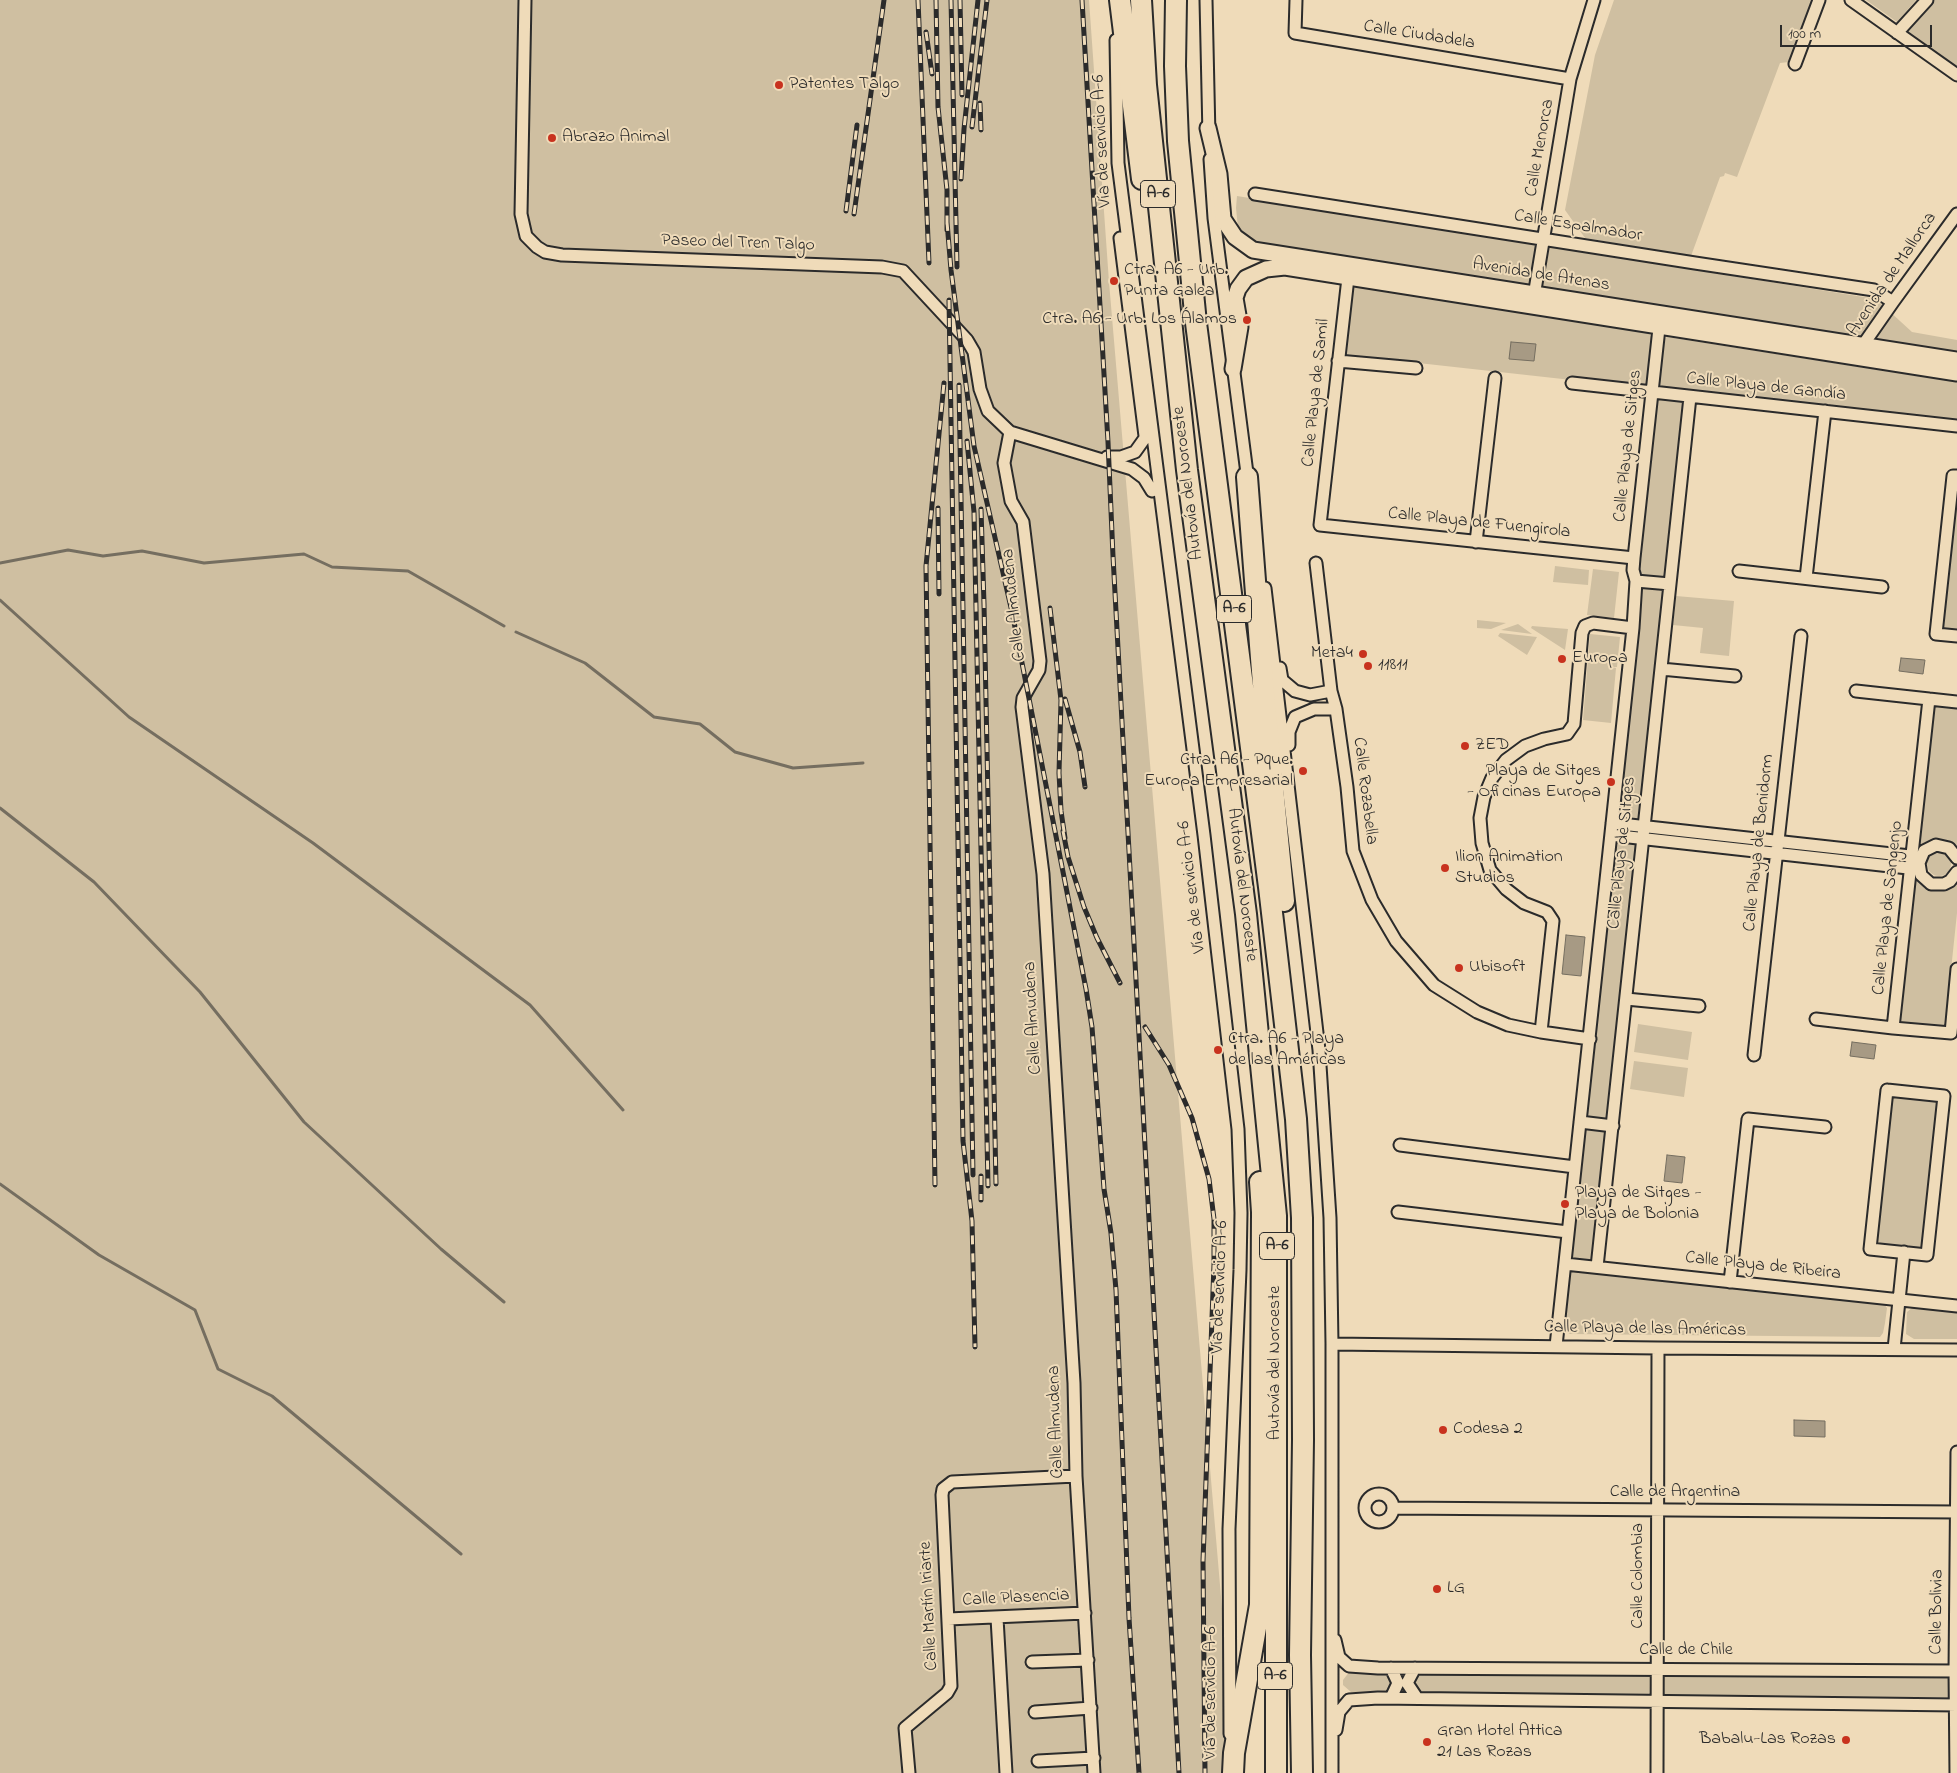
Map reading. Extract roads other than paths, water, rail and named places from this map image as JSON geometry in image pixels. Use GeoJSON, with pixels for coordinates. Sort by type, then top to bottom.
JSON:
{"type":"FeatureCollection","features":[{"type":"Feature","properties":{"kind":"highway"},"geometry":{"type":"LineString","coordinates":[[1120,0],[1159,327],[1178,388]]}},
{"type":"Feature","properties":{"kind":"highway","name":"Autovía del Noroeste"},"geometry":{"type":"LineString","coordinates":[[1141,0],[1146,85],[1188,480],[1246,914],[1276,1216],[1276,1773]]}},
{"type":"Feature","properties":{"kind":"highway","name":"Autovía del Noroeste"},"geometry":{"type":"LineString","coordinates":[[1176,0],[1175,66],[1178,141],[1195,314],[1269,887],[1296,1118],[1302,1218],[1300,1655],[1302,1773]]}},
{"type":"Feature","properties":{"kind":"highway"},"geometry":{"type":"LineString","coordinates":[[1247,478],[1263,684],[1286,917],[1308,1111],[1311,1163],[1302,1218]]}},
{"type":"Feature","properties":{"kind":"highway"},"geometry":{"type":"LineString","coordinates":[[1231,1773],[1260,1605],[1262,1212],[1256,1113],[1240,970],[1246,914]]}},
{"type":"Feature","properties":{"kind":"main road","name":"Avenida de Atenas"},"geometry":{"type":"LineString","coordinates":[[1208,128],[1219,174],[1222,219],[1235,236],[1253,250],[1348,271],[1660,320],[1862,351],[1957,360]]}},
{"type":"Feature","properties":{"kind":"main road","name":"Avenida de Atenas"},"geometry":{"type":"LineString","coordinates":[[1234,369],[1240,327],[1235,298],[1238,289],[1246,278],[1266,269],[1285,267],[1348,271]]}},
{"type":"Feature","properties":{"kind":"main road","name":"Avenida de Atenas"},"geometry":{"type":"LineString","coordinates":[[1862,351],[1957,373]]}},
{"type":"Feature","properties":{"kind":"street","name":"Paseo del Tren Talgo"},"geometry":{"type":"LineString","coordinates":[[525,0],[522,214],[523,230],[531,243],[545,252],[562,255],[882,267],[903,271],[967,340],[974,352],[980,389],[988,411],[1010,432],[1096,456],[1132,469],[1144,478],[1152,491]]}},
{"type":"Feature","properties":{"kind":"street","name":"Vía de servicio A-6"},"geometry":{"type":"LineString","coordinates":[[1115,0],[1118,163],[1205,845],[1238,1130],[1241,1213],[1240,1270],[1229,1529],[1231,1773]]}},
{"type":"Feature","properties":{"kind":"street"},"geometry":{"type":"LineString","coordinates":[[1206,0],[1208,128],[1214,218],[1247,478],[1282,680],[1295,691],[1310,695],[1331,691]]}},
{"type":"Feature","properties":{"kind":"street","name":"Calle Ciudadela"},"geometry":{"type":"LineString","coordinates":[[1296,0],[1295,33],[1570,79]]}},
{"type":"Feature","properties":{"kind":"street","name":"Calle Menorca"},"geometry":{"type":"LineString","coordinates":[[1533,299],[1570,79],[1594,0]]}},
{"type":"Feature","properties":{"kind":"street"},"geometry":{"type":"LineString","coordinates":[[1795,64],[1819,0]]}},
{"type":"Feature","properties":{"kind":"street"},"geometry":{"type":"LineString","coordinates":[[1851,0],[1957,75]]}},
{"type":"Feature","properties":{"kind":"street"},"geometry":{"type":"LineString","coordinates":[[1897,33],[1927,0]]}},
{"type":"Feature","properties":{"kind":"street"},"geometry":{"type":"LineString","coordinates":[[1118,163],[1118,220],[1145,438],[1152,491],[1171,580]]}},
{"type":"Feature","properties":{"kind":"street","name":"Calle Espalmador"},"geometry":{"type":"LineString","coordinates":[[1255,194],[1543,238],[1695,264],[1874,290],[1893,302]]}},
{"type":"Feature","properties":{"kind":"street","name":"Avenida de Mallorca"},"geometry":{"type":"LineString","coordinates":[[1862,351],[1893,302],[1957,214]]}},
{"type":"Feature","properties":{"kind":"street","name":"Calle Playa de Samil"},"geometry":{"type":"LineString","coordinates":[[1320,525],[1348,271]]}},
{"type":"Feature","properties":{"kind":"street","name":"Calle Playa de Sitges"},"geometry":{"type":"LineString","coordinates":[[1556,1346],[1633,628],[1636,581],[1633,570],[1634,558],[1660,320]]}},
{"type":"Feature","properties":{"kind":"street"},"geometry":{"type":"LineString","coordinates":[[1338,361],[1416,368]]}},
{"type":"Feature","properties":{"kind":"street"},"geometry":{"type":"LineString","coordinates":[[1476,542],[1495,378]]}},
{"type":"Feature","properties":{"kind":"street","name":"Calle Playa de Gandía"},"geometry":{"type":"LineString","coordinates":[[1572,383],[1957,426]]}},
{"type":"Feature","properties":{"kind":"street","name":"Calle Playa de Sitges"},"geometry":{"type":"LineString","coordinates":[[1597,1267],[1690,397]]}},
{"type":"Feature","properties":{"kind":"street"},"geometry":{"type":"LineString","coordinates":[[1806,578],[1825,411]]}},
{"type":"Feature","properties":{"kind":"street","name":"Calle Almudena"},"geometry":{"type":"LineString","coordinates":[[1010,432],[1004,463],[1011,501],[1023,522],[1040,661],[1039,670],[1023,698],[1022,707],[1043,874],[1074,1382],[1076,1476],[1094,1773]]}},
{"type":"Feature","properties":{"kind":"street","name":"Paseo del Tren Talgo"},"geometry":{"type":"LineString","coordinates":[[1096,456],[1121,457],[1135,452],[1145,438]]}},
{"type":"Feature","properties":{"kind":"street"},"geometry":{"type":"LineString","coordinates":[[1957,476],[1954,476],[1936,634],[1957,636]]}},
{"type":"Feature","properties":{"kind":"street","name":"Calle Playa de Fuengirola"},"geometry":{"type":"LineString","coordinates":[[1320,525],[1634,558]]}},
{"type":"Feature","properties":{"kind":"street"},"geometry":{"type":"LineString","coordinates":[[1262,561],[1319,1050],[1330,1218],[1332,1344],[1332,1773]]}},
{"type":"Feature","properties":{"kind":"street","name":"Calle Rozabella"},"geometry":{"type":"LineString","coordinates":[[1316,563],[1331,691],[1336,709],[1347,787],[1353,851],[1372,900],[1396,941],[1434,984],[1477,1012],[1508,1025],[1590,1039]]}},
{"type":"Feature","properties":{"kind":"street"},"geometry":{"type":"LineString","coordinates":[[1739,571],[1882,587]]}},
{"type":"Feature","properties":{"kind":"street"},"geometry":{"type":"LineString","coordinates":[[1636,581],[1670,584]]}},
{"type":"Feature","properties":{"kind":"street"},"geometry":{"type":"LineString","coordinates":[[1541,1032],[1553,921],[1547,912],[1524,903],[1506,889],[1490,870],[1482,843],[1480,818],[1484,797],[1492,778],[1506,760],[1525,746],[1544,739],[1567,734],[1574,724],[1582,633],[1586,626],[1593,623],[1633,628]]}},
{"type":"Feature","properties":{"kind":"street","name":"Calle Playa de Benidorm"},"geometry":{"type":"LineString","coordinates":[[1754,1055],[1801,636]]}},
{"type":"Feature","properties":{"kind":"street"},"geometry":{"type":"LineString","coordinates":[[1660,668],[1735,676]]}},
{"type":"Feature","properties":{"kind":"street"},"geometry":{"type":"LineString","coordinates":[[1856,691],[1957,702]]}},
{"type":"Feature","properties":{"kind":"street","name":"Calle Playa de Sangenjo"},"geometry":{"type":"LineString","coordinates":[[1893,1028],[1916,863],[1929,698]]}},
{"type":"Feature","properties":{"kind":"street"},"geometry":{"type":"LineString","coordinates":[[1295,854],[1289,732],[1295,717],[1314,709],[1336,709]]}},
{"type":"Feature","properties":{"kind":"street"},"geometry":{"type":"LineString","coordinates":[[1612,823],[1643,833],[1776,854],[1916,863]]}},
{"type":"Feature","properties":{"kind":"street"},"geometry":{"type":"LineString","coordinates":[[1611,835],[1643,833],[1778,841],[1916,863]]}},
{"type":"Feature","properties":{"kind":"street"},"geometry":{"type":"LineString","coordinates":[[1916,863],[1930,847],[1942,846],[1954,852],[1957,858]]}},
{"type":"Feature","properties":{"kind":"street"},"geometry":{"type":"LineString","coordinates":[[1916,863],[1926,880],[1938,885],[1950,881],[1957,872]]}},
{"type":"Feature","properties":{"kind":"street"},"geometry":{"type":"LineString","coordinates":[[1816,1019],[1951,1033],[1957,969]]}},
{"type":"Feature","properties":{"kind":"street"},"geometry":{"type":"LineString","coordinates":[[1626,999],[1699,1006]]}},
{"type":"Feature","properties":{"kind":"street"},"geometry":{"type":"LineString","coordinates":[[1887,1090],[1944,1096],[1927,1255],[1904,1252],[1870,1249],[1887,1090]]}},
{"type":"Feature","properties":{"kind":"street"},"geometry":{"type":"LineString","coordinates":[[1730,1282],[1748,1119],[1825,1127]]}},
{"type":"Feature","properties":{"kind":"street"},"geometry":{"type":"LineString","coordinates":[[1580,1122],[1612,1126]]}},
{"type":"Feature","properties":{"kind":"street"},"geometry":{"type":"LineString","coordinates":[[1400,1146],[1575,1167]]}},
{"type":"Feature","properties":{"kind":"street"},"geometry":{"type":"LineString","coordinates":[[1398,1212],[1568,1232]]}},
{"type":"Feature","properties":{"kind":"street"},"geometry":{"type":"LineString","coordinates":[[1894,1349],[1904,1252]]}},
{"type":"Feature","properties":{"kind":"street","name":"Calle Playa de Ribeira"},"geometry":{"type":"LineString","coordinates":[[1565,1264],[1957,1306]]}},
{"type":"Feature","properties":{"kind":"street","name":"Calle Playa de las Américas"},"geometry":{"type":"LineString","coordinates":[[1332,1344],[1957,1350]]}},
{"type":"Feature","properties":{"kind":"street","name":"Calle Colombia"},"geometry":{"type":"LineString","coordinates":[[1657,1773],[1658,1348]]}},
{"type":"Feature","properties":{"kind":"street","name":"Calle Bolivia"},"geometry":{"type":"LineString","coordinates":[[1956,1773],[1957,1452]]}},
{"type":"Feature","properties":{"kind":"street","name":"Calle Martín Iriarte"},"geometry":{"type":"LineString","coordinates":[[909,1773],[906,1728],[947,1692],[951,1686],[942,1495],[946,1485],[952,1482],[1076,1476]]}},
{"type":"Feature","properties":{"kind":"street","name":"Calle de Argentina"},"geometry":{"type":"LineString","coordinates":[[1393,1508],[1957,1512]]}},
{"type":"Feature","properties":{"kind":"street","name":"Calle Plasencia"},"geometry":{"type":"LineString","coordinates":[[948,1619],[1085,1613]]}},
{"type":"Feature","properties":{"kind":"street"},"geometry":{"type":"LineString","coordinates":[[997,1618],[1006,1773]]}},
{"type":"Feature","properties":{"kind":"street","name":"Calle de Chile"},"geometry":{"type":"LineString","coordinates":[[1331,1620],[1339,1657],[1349,1666],[1391,1668],[1956,1671]]}},
{"type":"Feature","properties":{"kind":"street"},"geometry":{"type":"LineString","coordinates":[[1032,1662],[1088,1660]]}},
{"type":"Feature","properties":{"kind":"street"},"geometry":{"type":"LineString","coordinates":[[1391,1668],[1398,1683],[1391,1698]]}},
{"type":"Feature","properties":{"kind":"street"},"geometry":{"type":"LineString","coordinates":[[1415,1668],[1407,1683],[1417,1698]]}},
{"type":"Feature","properties":{"kind":"street"},"geometry":{"type":"LineString","coordinates":[[1331,1756],[1339,1712],[1349,1700],[1417,1698],[1956,1705]]}},
{"type":"Feature","properties":{"kind":"street"},"geometry":{"type":"LineString","coordinates":[[1035,1712],[1091,1708]]}},
{"type":"Feature","properties":{"kind":"street"},"geometry":{"type":"LineString","coordinates":[[1038,1761],[1094,1758]]}},
{"type":"Feature","properties":{"kind":"waterway"},"geometry":{"type":"LineString","coordinates":[[0,563],[68,550],[103,556],[142,551],[204,563],[304,554],[332,567],[408,571],[504,626]]}},
{"type":"Feature","properties":{"kind":"waterway"},"geometry":{"type":"LineString","coordinates":[[0,600],[129,717],[313,843],[530,1005],[623,1110]]}},
{"type":"Feature","properties":{"kind":"waterway"},"geometry":{"type":"LineString","coordinates":[[516,632],[585,663],[654,717],[700,724],[735,752],[793,768],[863,763]]}},
{"type":"Feature","properties":{"kind":"waterway"},"geometry":{"type":"LineString","coordinates":[[0,808],[94,882],[200,992],[304,1122],[441,1249],[504,1302]]}},
{"type":"Feature","properties":{"kind":"waterway"},"geometry":{"type":"LineString","coordinates":[[0,1184],[99,1255],[195,1310],[218,1369],[272,1396],[461,1554]]}},
{"type":"Feature","properties":{"kind":"railway"},"geometry":{"type":"LineString","coordinates":[[854,214],[884,0]]}},
{"type":"Feature","properties":{"kind":"railway"},"geometry":{"type":"LineString","coordinates":[[918,0],[929,263]]}},
{"type":"Feature","properties":{"kind":"railway"},"geometry":{"type":"LineString","coordinates":[[936,0],[938,107],[947,190],[947,230]]}},
{"type":"Feature","properties":{"kind":"railway"},"geometry":{"type":"LineString","coordinates":[[951,0],[957,267]]}},
{"type":"Feature","properties":{"kind":"railway"},"geometry":{"type":"LineString","coordinates":[[960,0],[962,95]]}},
{"type":"Feature","properties":{"kind":"railway"},"geometry":{"type":"LineString","coordinates":[[961,179],[964,129],[978,0]]}},
{"type":"Feature","properties":{"kind":"railway"},"geometry":{"type":"LineString","coordinates":[[972,127],[987,0]]}},
{"type":"Feature","properties":{"kind":"railway"},"geometry":{"type":"LineString","coordinates":[[1082,0],[1108,442],[1179,1773]]}},
{"type":"Feature","properties":{"kind":"railway"},"geometry":{"type":"LineString","coordinates":[[926,32],[932,74]]}},
{"type":"Feature","properties":{"kind":"railway"},"geometry":{"type":"LineString","coordinates":[[980,103],[981,130]]}},
{"type":"Feature","properties":{"kind":"railway"},"geometry":{"type":"LineString","coordinates":[[846,211],[857,125]]}},
{"type":"Feature","properties":{"kind":"railway"},"geometry":{"type":"LineString","coordinates":[[947,222],[951,270],[974,446],[1012,612],[1092,1027],[1104,1189],[1111,1233],[1116,1290],[1129,1618],[1139,1773]]}},
{"type":"Feature","properties":{"kind":"railway"},"geometry":{"type":"LineString","coordinates":[[949,300],[963,1141],[972,1221],[975,1347]]}},
{"type":"Feature","properties":{"kind":"railway"},"geometry":{"type":"LineString","coordinates":[[935,1185],[926,566],[944,383]]}},
{"type":"Feature","properties":{"kind":"railway"},"geometry":{"type":"LineString","coordinates":[[959,385],[973,1175]]}},
{"type":"Feature","properties":{"kind":"railway"},"geometry":{"type":"LineString","coordinates":[[967,441],[974,512],[988,1186]]}},
{"type":"Feature","properties":{"kind":"railway"},"geometry":{"type":"LineString","coordinates":[[938,508],[939,594]]}},
{"type":"Feature","properties":{"kind":"railway"},"geometry":{"type":"LineString","coordinates":[[981,509],[996,1184]]}},
{"type":"Feature","properties":{"kind":"railway"},"geometry":{"type":"LineString","coordinates":[[1050,608],[1061,700],[1059,773],[1061,811],[1065,838]]}},
{"type":"Feature","properties":{"kind":"railway"},"geometry":{"type":"LineString","coordinates":[[1065,699],[1080,752],[1085,787]]}},
{"type":"Feature","properties":{"kind":"railway"},"geometry":{"type":"LineString","coordinates":[[1063,831],[1068,857],[1084,907],[1097,938],[1120,983]]}},
{"type":"Feature","properties":{"kind":"railway"},"geometry":{"type":"LineString","coordinates":[[1145,1027],[1169,1065],[1192,1118],[1209,1179],[1214,1219],[1203,1561],[1205,1773]]}},
{"type":"Feature","properties":{"kind":"railway"},"geometry":{"type":"LineString","coordinates":[[981,1176],[981,1200]]}},
{"type":"Feature","properties":{"kind":"place","name":"Patentes Talgo"},"geometry":{"type":"Point","coordinates":[779,85]}},
{"type":"Feature","properties":{"kind":"place","name":"Abrazo Animal"},"geometry":{"type":"Point","coordinates":[552,138]}},
{"type":"Feature","properties":{"kind":"place","name":"Ctra. A6 - Urb. Punta Galea"},"geometry":{"type":"Point","coordinates":[1114,281]}},
{"type":"Feature","properties":{"kind":"place","name":"Ctra. A6 - Urb. Los Álamos"},"geometry":{"type":"Point","coordinates":[1247,320]}},
{"type":"Feature","properties":{"kind":"place","name":"Meta4"},"geometry":{"type":"Point","coordinates":[1363,654]}},
{"type":"Feature","properties":{"kind":"place","name":"Europa"},"geometry":{"type":"Point","coordinates":[1562,659]}},
{"type":"Feature","properties":{"kind":"place","name":"11811"},"geometry":{"type":"Point","coordinates":[1368,666]}},
{"type":"Feature","properties":{"kind":"place","name":"ZED"},"geometry":{"type":"Point","coordinates":[1465,746]}},
{"type":"Feature","properties":{"kind":"place","name":"Ctra. A6 - Pque. Europa Empresarial"},"geometry":{"type":"Point","coordinates":[1303,771]}},
{"type":"Feature","properties":{"kind":"place","name":"Playa de Sitges - Oficinas Europa"},"geometry":{"type":"Point","coordinates":[1611,782]}},
{"type":"Feature","properties":{"kind":"place","name":"Ilion Animation Studios"},"geometry":{"type":"Point","coordinates":[1445,868]}},
{"type":"Feature","properties":{"kind":"place","name":"Ubisoft"},"geometry":{"type":"Point","coordinates":[1459,968]}},
{"type":"Feature","properties":{"kind":"place","name":"Ctra. A6 - Playa de las Américas"},"geometry":{"type":"Point","coordinates":[1218,1050]}},
{"type":"Feature","properties":{"kind":"place","name":"Playa de Sitges - Playa de Bolonia"},"geometry":{"type":"Point","coordinates":[1565,1204]}},
{"type":"Feature","properties":{"kind":"place","name":"Codesa 2"},"geometry":{"type":"Point","coordinates":[1443,1430]}},
{"type":"Feature","properties":{"kind":"place","name":"LG"},"geometry":{"type":"Point","coordinates":[1437,1589]}},
{"type":"Feature","properties":{"kind":"place","name":"Babalu-Las Rozas"},"geometry":{"type":"Point","coordinates":[1846,1740]}},
{"type":"Feature","properties":{"kind":"place","name":"Gran Hotel Attica 21 Las Rozas"},"geometry":{"type":"Point","coordinates":[1427,1742]}}]}
